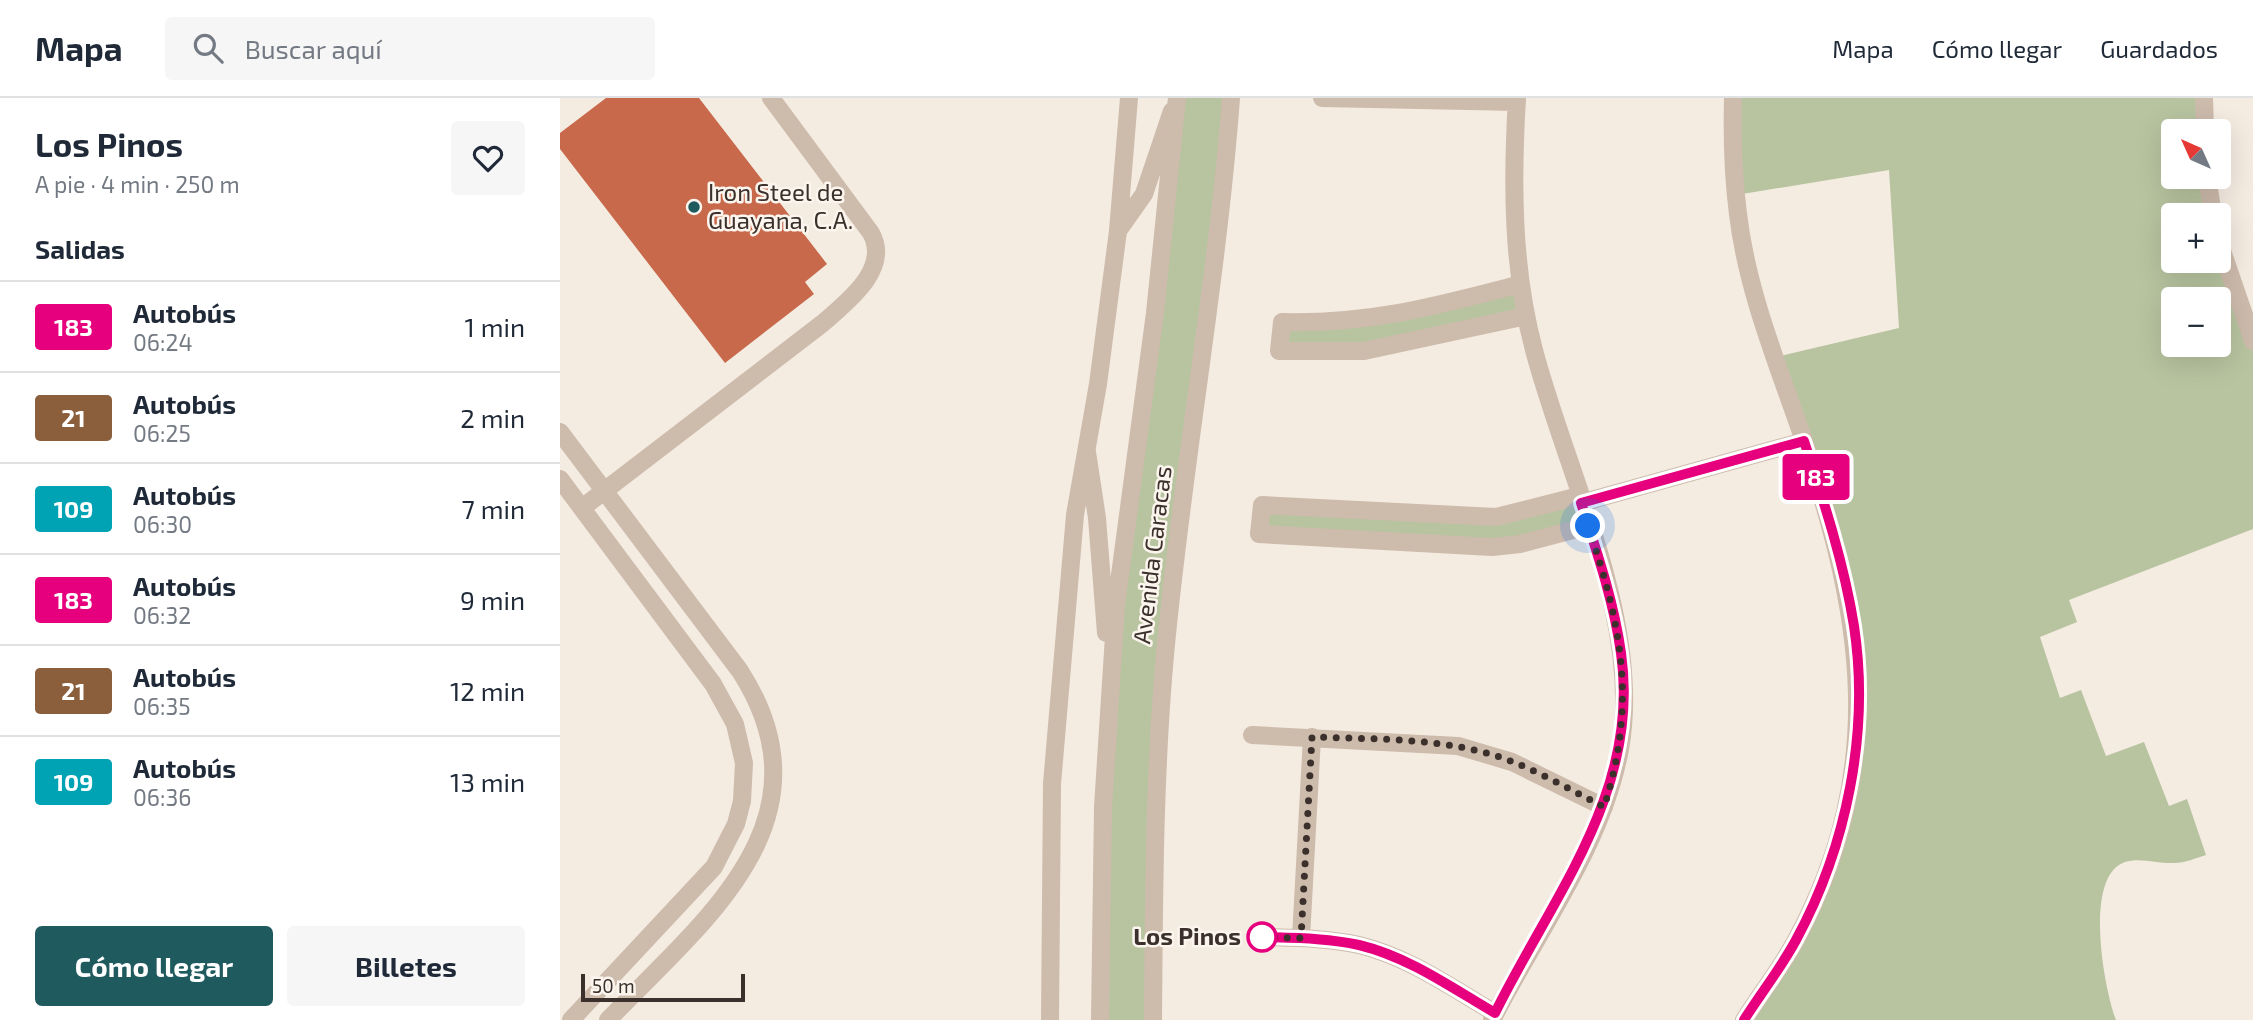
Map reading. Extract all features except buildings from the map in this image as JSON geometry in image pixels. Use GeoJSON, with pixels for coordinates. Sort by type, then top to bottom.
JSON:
{"type":"FeatureCollection","features":[{"type":"Feature","properties":{"kind":"street"},"geometry":{"type":"LineString","coordinates":[[582,508],[823,323],[856,292],[876,260],[877,249],[871,233],[771,98]]}},
{"type":"Feature","properties":{"kind":"street"},"geometry":{"type":"LineString","coordinates":[[1050,1020],[1052,784],[1075,515],[1087,453],[1118,231],[1129,98]]}},
{"type":"Feature","properties":{"kind":"street"},"geometry":{"type":"LineString","coordinates":[[1118,231],[1143,194],[1177,98]]}},
{"type":"Feature","properties":{"kind":"street","name":"Avenida Caracas"},"geometry":{"type":"LineString","coordinates":[[1100,1020],[1101,847],[1116,605],[1155,313],[1177,98]]}},
{"type":"Feature","properties":{"kind":"street","name":"Avenida Caracas"},"geometry":{"type":"LineString","coordinates":[[1153,1020],[1155,814],[1165,653],[1211,290],[1231,98]]}},
{"type":"Feature","properties":{"kind":"street"},"geometry":{"type":"LineString","coordinates":[[1262,937],[1341,942],[1383,953],[1409,963],[1493,1017],[1577,865],[1604,807],[1620,748],[1623,683],[1616,625],[1525,316],[1515,201],[1517,100],[1322,98]]}},
{"type":"Feature","properties":{"kind":"street"},"geometry":{"type":"LineString","coordinates":[[1733,98],[1735,177],[1745,252],[1756,298],[1829,518],[1854,626],[1859,710],[1855,751],[1839,832],[1812,906],[1790,950],[1744,1020]]}},
{"type":"Feature","properties":{"kind":"street"},"geometry":{"type":"LineString","coordinates":[[2203,98],[2204,119]]}},
{"type":"Feature","properties":{"kind":"street"},"geometry":{"type":"LineString","coordinates":[[2230,273],[2253,341]]}},
{"type":"Feature","properties":{"kind":"street"},"geometry":{"type":"LineString","coordinates":[[1521,284],[1392,316],[1334,323],[1282,322],[1279,351],[1364,351],[1525,316]]}},
{"type":"Feature","properties":{"kind":"street"},"geometry":{"type":"LineString","coordinates":[[560,432],[740,671],[759,706],[771,747],[770,798],[755,853],[722,899],[608,1020]]}},
{"type":"Feature","properties":{"kind":"street"},"geometry":{"type":"LineString","coordinates":[[1588,526],[1520,544],[1481,548],[1259,534],[1262,505],[1496,517],[1580,500],[1804,441]]}},
{"type":"Feature","properties":{"kind":"street"},"geometry":{"type":"LineString","coordinates":[[1087,453],[1097,518],[1112,695]]}},
{"type":"Feature","properties":{"kind":"street"},"geometry":{"type":"LineString","coordinates":[[560,479],[713,684],[735,724],[744,763],[742,801],[726,848],[698,887],[571,1020]]}},
{"type":"Feature","properties":{"kind":"street"},"geometry":{"type":"LineString","coordinates":[[1252,735],[1422,742],[1485,752],[1546,777],[1604,807]]}},
{"type":"Feature","properties":{"kind":"street"},"geometry":{"type":"LineString","coordinates":[[1301,938],[1312,737]]}},
{"type":"Feature","properties":{"kind":"street"},"geometry":{"type":"LineString","coordinates":[[654,934],[674,951]]}},
{"type":"Feature","properties":{"kind":"green space"},"geometry":{"type":"Polygon","coordinates":[[[1176,98],[1231,98],[1170,606],[1153,1020],[1100,1020],[1103,807],[1176,98]]]}},
{"type":"Feature","properties":{"kind":"green space"},"geometry":{"type":"Polygon","coordinates":[[[1733,98],[2204,98],[2205,119],[2161,119],[2161,189],[2209,189],[2211,203],[2161,203],[2161,273],[2224,273],[2230,287],[2161,287],[2161,357],[2231,357],[2231,289],[2253,341],[2253,529],[2069,600],[2077,622],[2040,637],[2060,698],[2081,690],[2106,756],[2144,742],[2169,806],[2187,799],[2206,855],[2178,863],[2143,860],[2125,862],[2112,872],[2104,888],[2100,935],[2106,984],[2116,1020],[1744,1020],[1796,940],[1849,790],[1854,626],[1776,357],[1899,328],[1889,170],[1736,195],[1733,98]]]}},
{"type":"Feature","properties":{"kind":"green space"},"geometry":{"type":"Polygon","coordinates":[[[1521,284],[1526,316],[1394,347],[1279,351],[1282,322],[1334,323],[1521,284]]]}},
{"type":"Feature","properties":{"kind":"green space"},"geometry":{"type":"Polygon","coordinates":[[[1579,496],[1588,526],[1520,544],[1259,534],[1262,505],[1474,517],[1579,496]]]}},
{"type":"Feature","properties":{"kind":"bus line","name":"183"},"geometry":{"type":"LineString","coordinates":[[1262,937],[1332,940],[1360,945],[1409,963],[1495,1013],[1595,828],[1614,775],[1620,748],[1624,712],[1622,655],[1608,590],[1581,503],[1804,441],[1829,518],[1854,626],[1859,710],[1855,751],[1839,832],[1812,906],[1796,940],[1744,1020]]}},
{"type":"Feature","properties":{"kind":"place","name":"Iron Steel de Guayana, C.A."},"geometry":{"type":"Point","coordinates":[694,207]}},
{"type":"Feature","properties":{"kind":"place","name":"Los Pinos"},"geometry":{"type":"Point","coordinates":[1262,937]}},
{"type":"Feature","properties":{"kind":"route"},"geometry":{"type":"LineString","coordinates":[[1262,937],[1301,938],[1312,737],[1422,742],[1485,752],[1546,777],[1604,807],[1620,748],[1624,712],[1622,655],[1608,590],[1588,526]]}}]}
